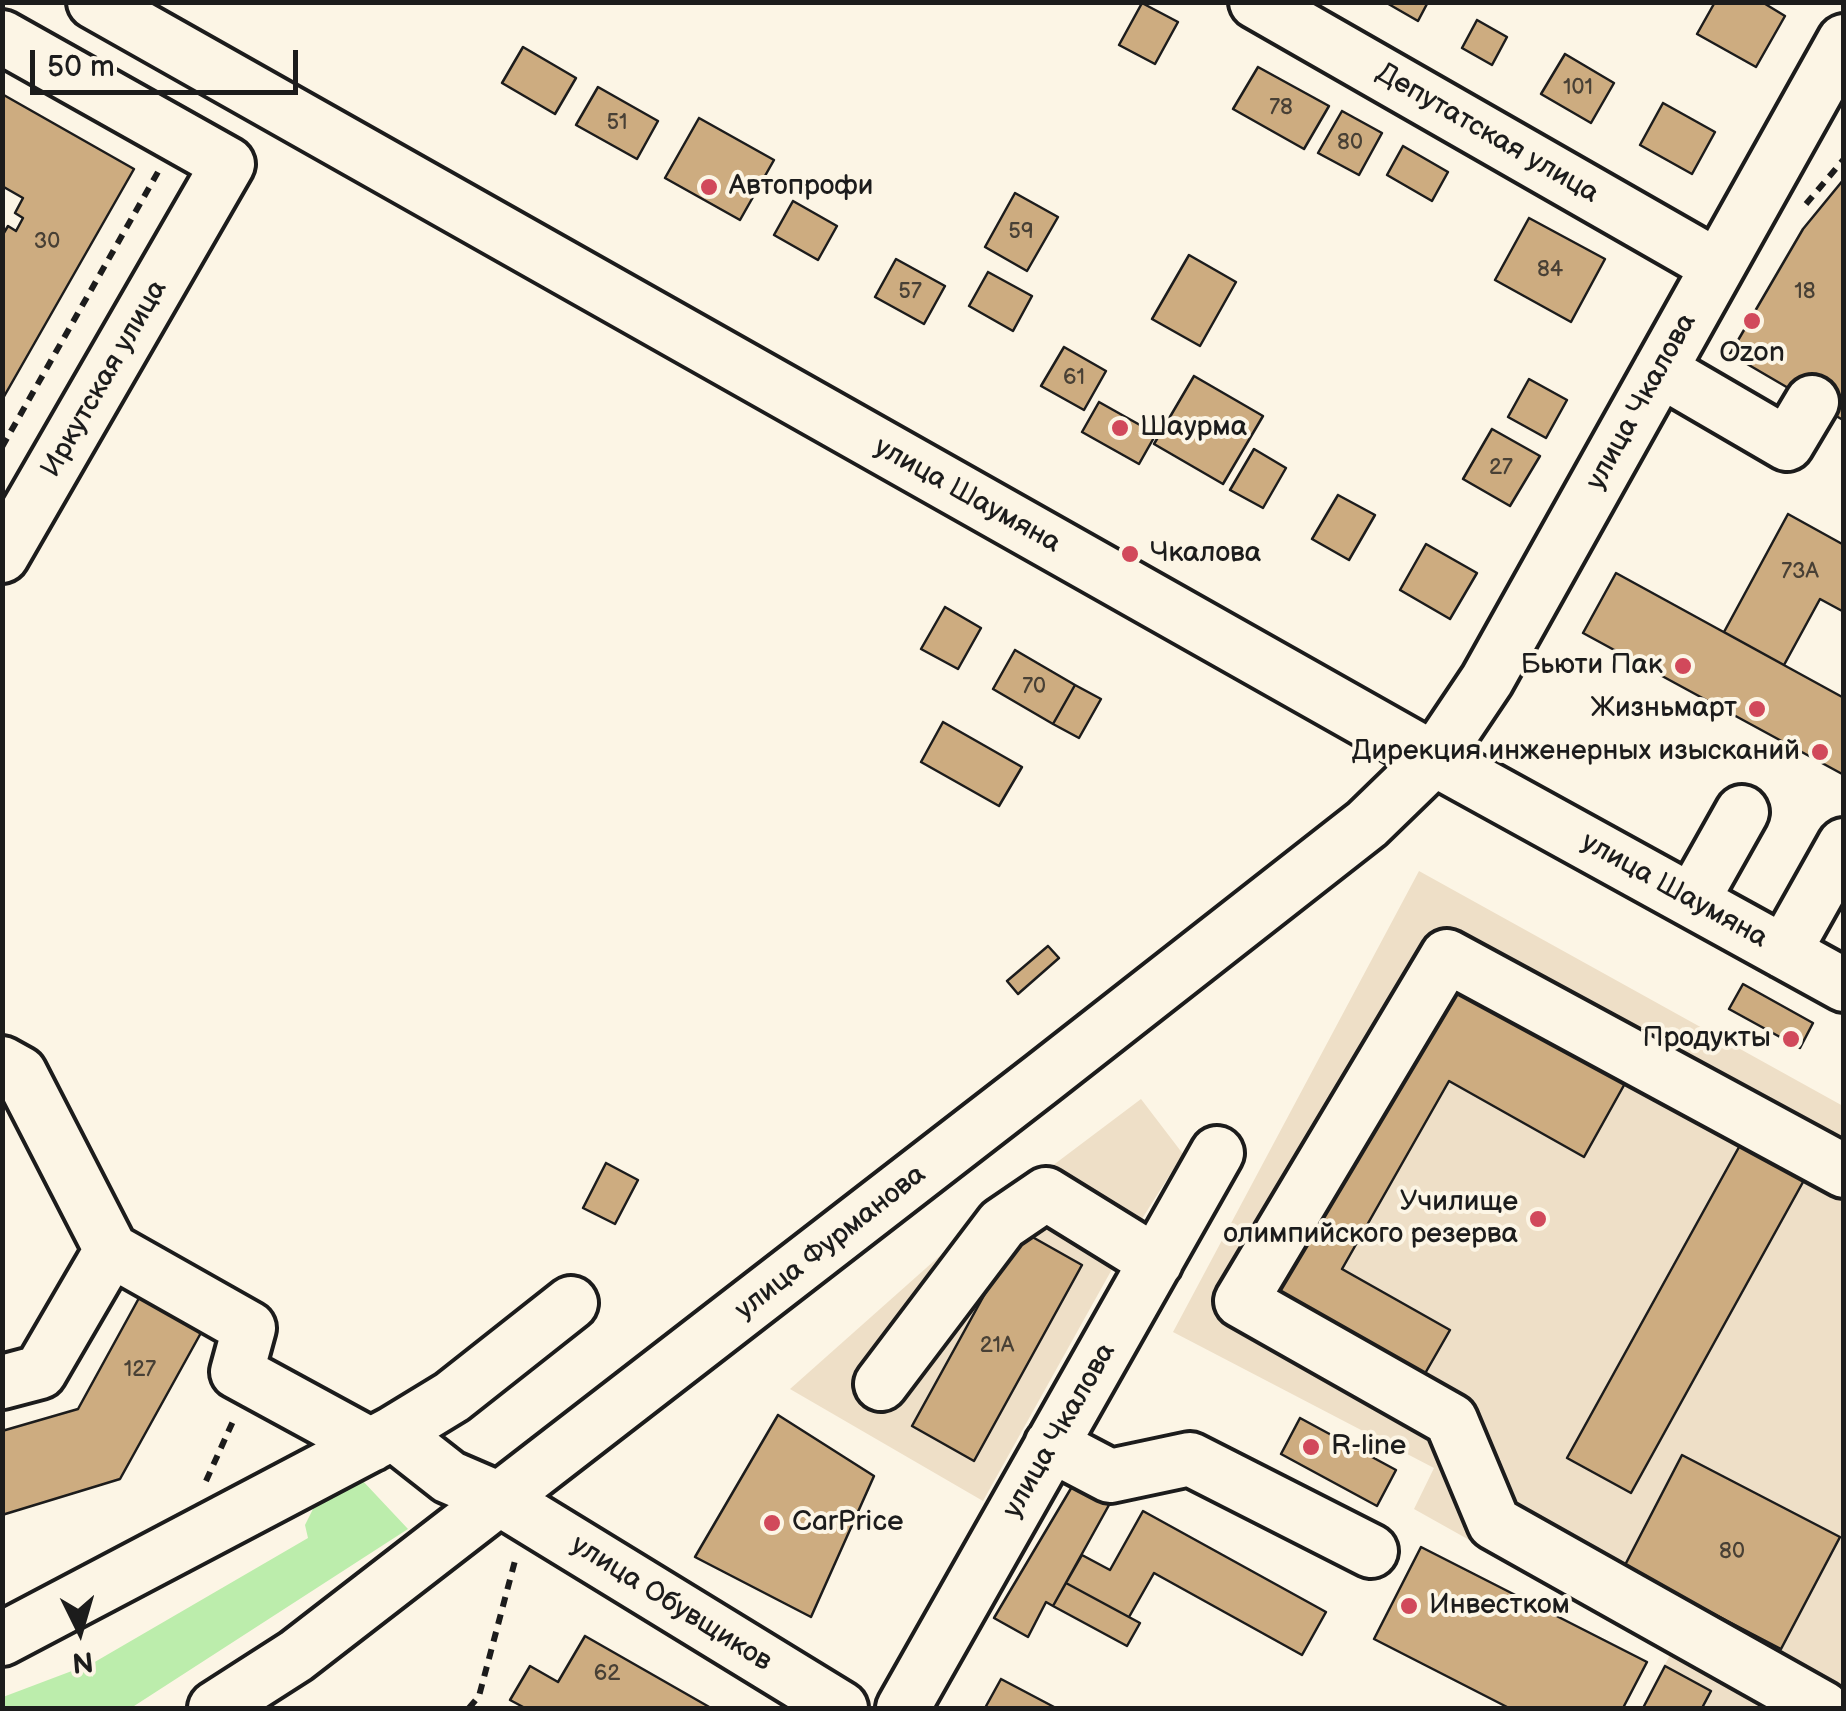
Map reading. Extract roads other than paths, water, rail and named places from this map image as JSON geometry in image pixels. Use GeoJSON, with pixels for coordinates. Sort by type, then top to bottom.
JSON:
{"type":"FeatureCollection","features":[{"type":"Feature","properties":{"kind":"street","name":"Депутатская улица"},"geometry":{"type":"LineString","coordinates":[[1256,2],[1717,266]]}},
{"type":"Feature","properties":{"kind":"street","name":"улица Шаумяна"},"geometry":{"type":"LineString","coordinates":[[101,4],[1434,759],[1844,985]]}},
{"type":"Feature","properties":{"kind":"street","name":"Иркутская улица"},"geometry":{"type":"LineString","coordinates":[[2,36],[228,164],[2,556]]}},
{"type":"Feature","properties":{"kind":"street","name":"улица Чкалова"},"geometry":{"type":"LineString","coordinates":[[1434,759],[1487,680],[1844,41]]}},
{"type":"Feature","properties":{"kind":"street"},"geometry":{"type":"LineString","coordinates":[[1660,370],[1796,411]]}},
{"type":"Feature","properties":{"kind":"street","name":"улица Фурманова"},"geometry":{"type":"LineString","coordinates":[[214,1708],[296,1656],[1367,824],[1434,759]]}},
{"type":"Feature","properties":{"kind":"street"},"geometry":{"type":"LineString","coordinates":[[1692,901],[1742,812]]}},
{"type":"Feature","properties":{"kind":"street"},"geometry":{"type":"LineString","coordinates":[[1784,952],[1844,846]]}},
{"type":"Feature","properties":{"kind":"street"},"geometry":{"type":"LineString","coordinates":[[1823,1708],[1494,1523],[1451,1420],[1241,1301],[1447,956],[1844,1171]]}},
{"type":"Feature","properties":{"kind":"street"},"geometry":{"type":"LineString","coordinates":[[2,1063],[20,1073],[111,1250],[40,1372],[2,1382]]}},
{"type":"Feature","properties":{"kind":"street","name":"улица Чкалова"},"geometry":{"type":"LineString","coordinates":[[903,1708],[1217,1153]]}},
{"type":"Feature","properties":{"kind":"street"},"geometry":{"type":"LineString","coordinates":[[880,1384],[1002,1224],[1046,1194],[1156,1262]]}},
{"type":"Feature","properties":{"kind":"street","name":"улица Обувщиков"},"geometry":{"type":"LineString","coordinates":[[111,1250],[249,1328],[237,1372],[382,1439],[449,1477],[500,1498],[842,1708]]}},
{"type":"Feature","properties":{"kind":"street"},"geometry":{"type":"LineString","coordinates":[[2,1639],[382,1439],[452,1396],[571,1302]]}},
{"type":"Feature","properties":{"kind":"street"},"geometry":{"type":"LineString","coordinates":[[1051,1445],[1110,1476],[1190,1458],[1371,1551]]}},
{"type":"Feature","properties":{"kind":"place","name":"Автопрофи"},"geometry":{"type":"Point","coordinates":[709,187]}},
{"type":"Feature","properties":{"kind":"place","name":"Ozon"},"geometry":{"type":"Point","coordinates":[1752,321]}},
{"type":"Feature","properties":{"kind":"place","name":"Шаурма"},"geometry":{"type":"Point","coordinates":[1120,428]}},
{"type":"Feature","properties":{"kind":"place","name":"Чкалова"},"geometry":{"type":"Point","coordinates":[1130,554]}},
{"type":"Feature","properties":{"kind":"place","name":"Бьюти Пак"},"geometry":{"type":"Point","coordinates":[1683,666]}},
{"type":"Feature","properties":{"kind":"place","name":"Жизньмарт"},"geometry":{"type":"Point","coordinates":[1757,709]}},
{"type":"Feature","properties":{"kind":"place","name":"Дирекция инженерных изысканий"},"geometry":{"type":"Point","coordinates":[1820,752]}},
{"type":"Feature","properties":{"kind":"place","name":"Продукты"},"geometry":{"type":"Point","coordinates":[1791,1039]}},
{"type":"Feature","properties":{"kind":"place","name":"Училище олимпийского резерва"},"geometry":{"type":"Point","coordinates":[1538,1219]}},
{"type":"Feature","properties":{"kind":"place","name":"R-line"},"geometry":{"type":"Point","coordinates":[1311,1447]}},
{"type":"Feature","properties":{"kind":"place","name":"CarPrice"},"geometry":{"type":"Point","coordinates":[772,1523]}},
{"type":"Feature","properties":{"kind":"place","name":"Инвестком"},"geometry":{"type":"Point","coordinates":[1409,1606]}}]}
